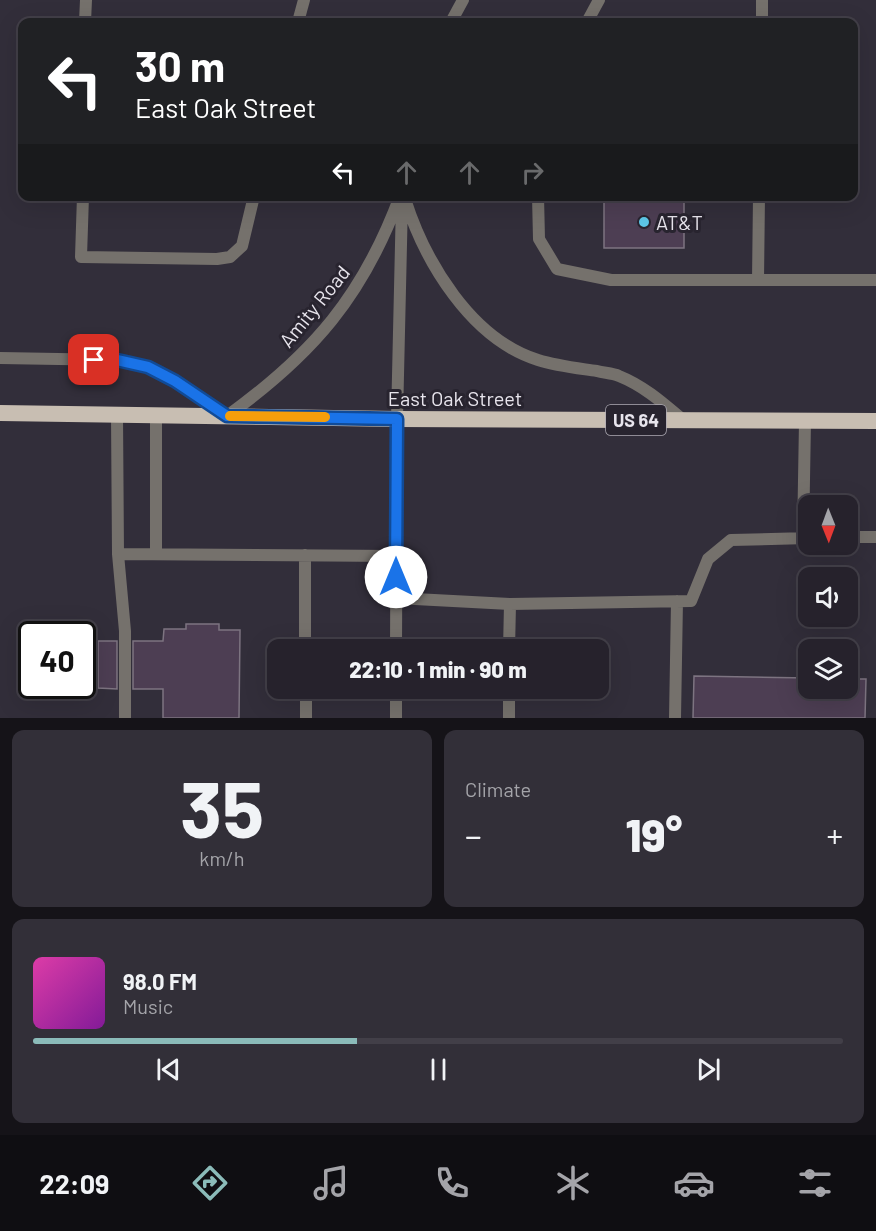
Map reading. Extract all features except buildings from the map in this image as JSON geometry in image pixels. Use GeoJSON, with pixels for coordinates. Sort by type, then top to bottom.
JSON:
{"type":"FeatureCollection","features":[{"type":"Feature","properties":{"kind":"highway","name":"East Oak Street"},"geometry":{"type":"LineString","coordinates":[[0,413],[397,419],[876,421]]}},
{"type":"Feature","properties":{"kind":"street"},"geometry":{"type":"LineString","coordinates":[[85,18],[86,0]]}},
{"type":"Feature","properties":{"kind":"street"},"geometry":{"type":"LineString","coordinates":[[299,18],[304,0]]}},
{"type":"Feature","properties":{"kind":"street"},"geometry":{"type":"LineString","coordinates":[[453,18],[463,0]]}},
{"type":"Feature","properties":{"kind":"street"},"geometry":{"type":"LineString","coordinates":[[589,18],[600,0]]}},
{"type":"Feature","properties":{"kind":"street"},"geometry":{"type":"LineString","coordinates":[[762,0],[762,18]]}},
{"type":"Feature","properties":{"kind":"street"},"geometry":{"type":"LineString","coordinates":[[82,201],[81,257],[217,259],[230,257],[242,246],[253,201]]}},
{"type":"Feature","properties":{"kind":"street","name":"Amity Road"},"geometry":{"type":"LineString","coordinates":[[227,416],[273,382],[299,358],[333,319],[358,287],[401,201]]}},
{"type":"Feature","properties":{"kind":"street"},"geometry":{"type":"LineString","coordinates":[[396,639],[397,419],[403,201]]}},
{"type":"Feature","properties":{"kind":"street"},"geometry":{"type":"LineString","coordinates":[[405,201],[422,244],[451,290],[466,309],[500,341],[538,360],[618,375],[653,394],[683,420]]}},
{"type":"Feature","properties":{"kind":"street"},"geometry":{"type":"LineString","coordinates":[[538,201],[538,239],[557,269],[611,280],[876,280]]}},
{"type":"Feature","properties":{"kind":"street"},"geometry":{"type":"LineString","coordinates":[[758,280],[759,201]]}},
{"type":"Feature","properties":{"kind":"street"},"geometry":{"type":"LineString","coordinates":[[0,358],[117,360],[148,367],[175,381],[227,416]]}},
{"type":"Feature","properties":{"kind":"street"},"geometry":{"type":"LineString","coordinates":[[117,415],[118,554],[125,631],[125,718]]}},
{"type":"Feature","properties":{"kind":"street"},"geometry":{"type":"LineString","coordinates":[[156,415],[156,554]]}},
{"type":"Feature","properties":{"kind":"street"},"geometry":{"type":"LineString","coordinates":[[806,421],[806,495]]}},
{"type":"Feature","properties":{"kind":"street"},"geometry":{"type":"LineString","coordinates":[[858,537],[876,537]]}},
{"type":"Feature","properties":{"kind":"street"},"geometry":{"type":"LineString","coordinates":[[396,598],[510,604],[691,601],[708,559],[731,540],[798,538]]}},
{"type":"Feature","properties":{"kind":"street"},"geometry":{"type":"LineString","coordinates":[[118,554],[397,556]]}},
{"type":"Feature","properties":{"kind":"street"},"geometry":{"type":"LineString","coordinates":[[305,555],[305,639]]}},
{"type":"Feature","properties":{"kind":"street"},"geometry":{"type":"LineString","coordinates":[[675,718],[677,601]]}},
{"type":"Feature","properties":{"kind":"street"},"geometry":{"type":"LineString","coordinates":[[509,639],[510,604]]}},
{"type":"Feature","properties":{"kind":"street"},"geometry":{"type":"LineString","coordinates":[[306,699],[306,718]]}},
{"type":"Feature","properties":{"kind":"street"},"geometry":{"type":"LineString","coordinates":[[396,699],[396,718]]}},
{"type":"Feature","properties":{"kind":"street"},"geometry":{"type":"LineString","coordinates":[[509,699],[509,718]]}},
{"type":"Feature","properties":{"kind":"slow traffic"},"geometry":{"type":"LineString","coordinates":[[230,416],[325,417]]}},
{"type":"Feature","properties":{"kind":"place","name":"AT&T"},"geometry":{"type":"Point","coordinates":[644,222]}},
{"type":"Feature","properties":{"kind":"route"},"geometry":{"type":"LineString","coordinates":[[94,360],[117,360],[148,367],[175,381],[227,416],[397,419],[396,577]]}}]}
